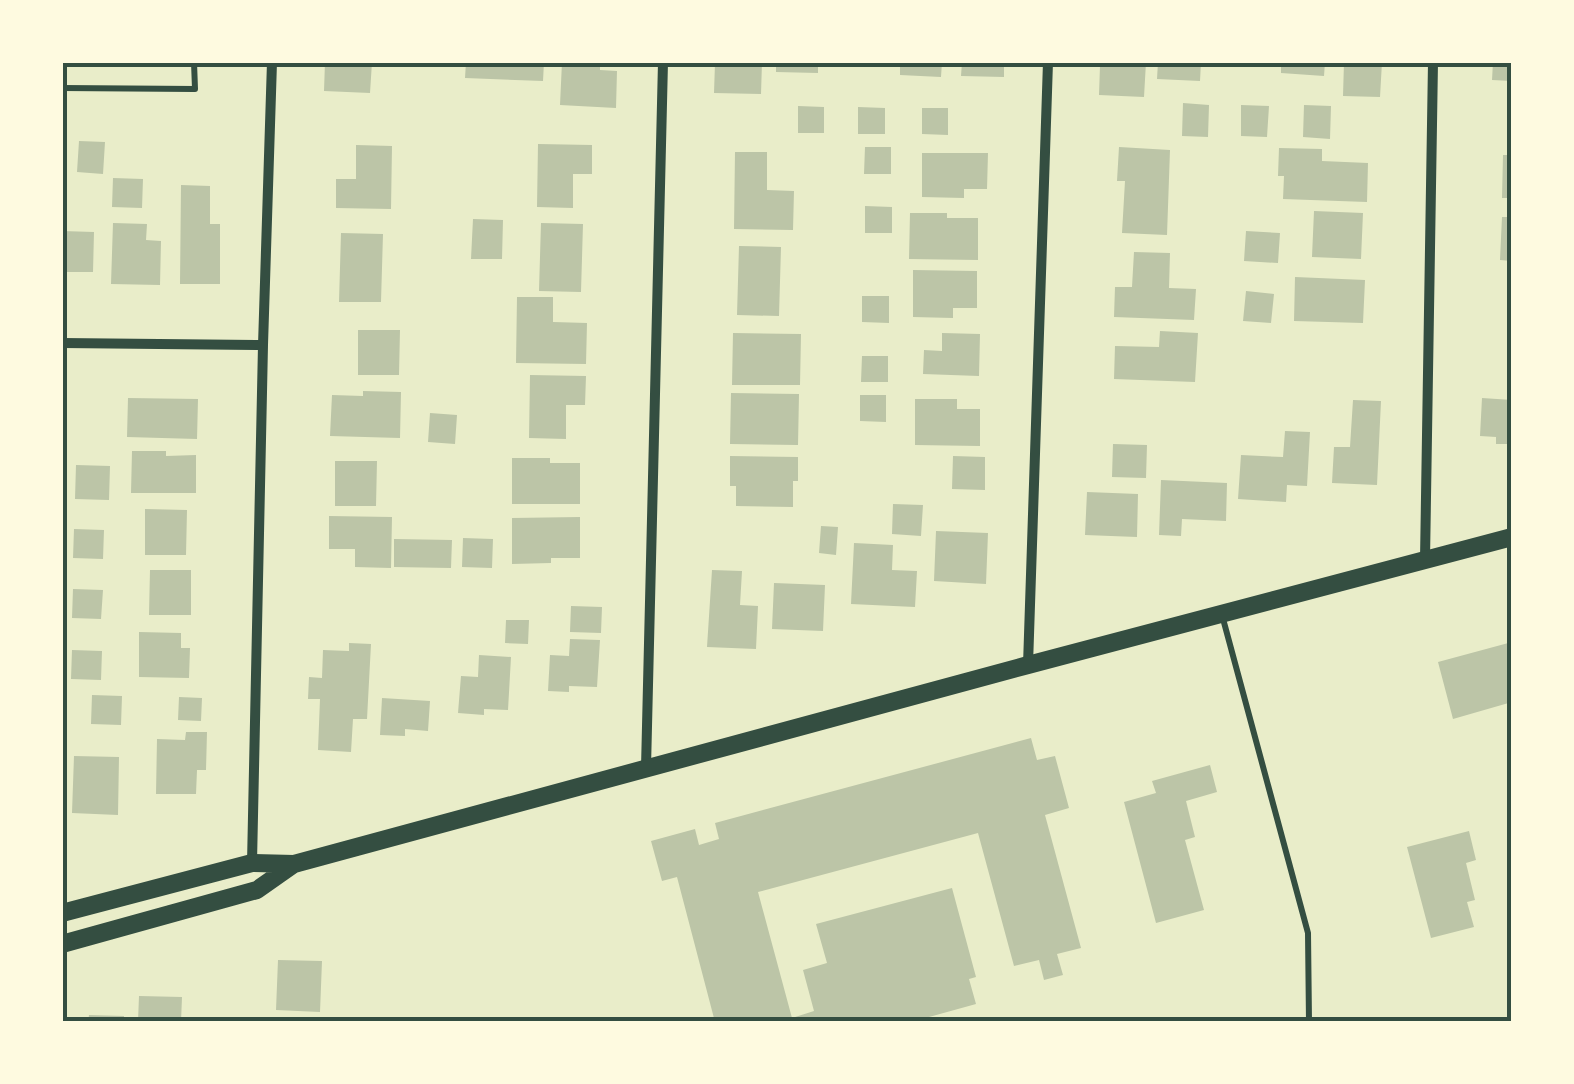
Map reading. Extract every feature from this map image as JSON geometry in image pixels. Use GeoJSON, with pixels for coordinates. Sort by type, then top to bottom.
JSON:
{"type":"FeatureCollection","features":[{"type":"Feature","properties":{"kind":"main road"},"geometry":{"type":"LineString","coordinates":[[62,913],[252,863],[294,864],[1512,537]]}},
{"type":"Feature","properties":{"kind":"main road"},"geometry":{"type":"LineString","coordinates":[[62,944],[257,890],[294,864]]}},
{"type":"Feature","properties":{"kind":"street"},"geometry":{"type":"LineString","coordinates":[[252,863],[272,62]]}},
{"type":"Feature","properties":{"kind":"street"},"geometry":{"type":"LineString","coordinates":[[646,768],[663,62]]}},
{"type":"Feature","properties":{"kind":"street"},"geometry":{"type":"LineString","coordinates":[[1028,665],[1048,62]]}},
{"type":"Feature","properties":{"kind":"street"},"geometry":{"type":"LineString","coordinates":[[1425,560],[1434,62]]}},
{"type":"Feature","properties":{"kind":"street"},"geometry":{"type":"LineString","coordinates":[[62,343],[263,345]]}},
{"type":"Feature","properties":{"kind":"lane"},"geometry":{"type":"LineString","coordinates":[[62,88],[194,89],[194,62]]}},
{"type":"Feature","properties":{"kind":"lane"},"geometry":{"type":"LineString","coordinates":[[1221,614],[1308,933],[1309,1022]]}},
{"type":"Feature","properties":{"kind":"building"},"geometry":{"type":"Polygon","coordinates":[[[325,62],[372,62],[370,93],[324,91],[325,62]]]}},
{"type":"Feature","properties":{"kind":"building"},"geometry":{"type":"Polygon","coordinates":[[[466,62],[544,62],[543,81],[465,78],[466,62]]]}},
{"type":"Feature","properties":{"kind":"building"},"geometry":{"type":"Polygon","coordinates":[[[562,62],[600,62],[600,70],[617,71],[616,108],[560,105],[562,62]]]}},
{"type":"Feature","properties":{"kind":"building"},"geometry":{"type":"Polygon","coordinates":[[[762,62],[761,94],[714,93],[715,63],[762,62]]]}},
{"type":"Feature","properties":{"kind":"building"},"geometry":{"type":"Polygon","coordinates":[[[776,62],[818,62],[818,73],[776,72],[776,62]]]}},
{"type":"Feature","properties":{"kind":"building"},"geometry":{"type":"Polygon","coordinates":[[[900,62],[942,62],[941,77],[900,75],[900,62]]]}},
{"type":"Feature","properties":{"kind":"building"},"geometry":{"type":"Polygon","coordinates":[[[962,62],[1004,62],[1004,77],[961,76],[962,62]]]}},
{"type":"Feature","properties":{"kind":"building"},"geometry":{"type":"Polygon","coordinates":[[[1109,62],[1146,62],[1144,97],[1099,95],[1100,66],[1109,66],[1109,62]]]}},
{"type":"Feature","properties":{"kind":"building"},"geometry":{"type":"Polygon","coordinates":[[[1158,62],[1201,62],[1200,81],[1157,79],[1158,62]]]}},
{"type":"Feature","properties":{"kind":"building"},"geometry":{"type":"Polygon","coordinates":[[[1281,62],[1325,62],[1324,76],[1281,73],[1281,62]]]}},
{"type":"Feature","properties":{"kind":"building"},"geometry":{"type":"Polygon","coordinates":[[[1344,62],[1382,62],[1380,97],[1343,96],[1344,62]]]}},
{"type":"Feature","properties":{"kind":"building"},"geometry":{"type":"Polygon","coordinates":[[[1493,62],[1512,62],[1512,81],[1492,80],[1493,62]]]}},
{"type":"Feature","properties":{"kind":"building"},"geometry":{"type":"Polygon","coordinates":[[[1183,103],[1209,105],[1208,137],[1182,136],[1183,103]]]}},
{"type":"Feature","properties":{"kind":"building"},"geometry":{"type":"Polygon","coordinates":[[[1241,105],[1269,106],[1267,137],[1241,136],[1241,105]]]}},
{"type":"Feature","properties":{"kind":"building"},"geometry":{"type":"Polygon","coordinates":[[[1304,105],[1331,106],[1330,139],[1303,137],[1304,105]]]}},
{"type":"Feature","properties":{"kind":"building"},"geometry":{"type":"Polygon","coordinates":[[[798,106],[824,107],[824,133],[798,133],[798,106]]]}},
{"type":"Feature","properties":{"kind":"building"},"geometry":{"type":"Polygon","coordinates":[[[858,107],[885,108],[885,134],[858,134],[858,107]]]}},
{"type":"Feature","properties":{"kind":"building"},"geometry":{"type":"Polygon","coordinates":[[[922,108],[948,108],[948,135],[922,134],[922,108]]]}},
{"type":"Feature","properties":{"kind":"building"},"geometry":{"type":"Polygon","coordinates":[[[79,141],[105,142],[103,174],[77,172],[79,141]]]}},
{"type":"Feature","properties":{"kind":"building"},"geometry":{"type":"Polygon","coordinates":[[[538,144],[592,145],[592,174],[573,174],[573,208],[537,207],[538,144]]]}},
{"type":"Feature","properties":{"kind":"building"},"geometry":{"type":"Polygon","coordinates":[[[356,145],[392,146],[391,209],[336,208],[336,179],[356,179],[356,145]]]}},
{"type":"Feature","properties":{"kind":"building"},"geometry":{"type":"Polygon","coordinates":[[[865,147],[891,147],[891,174],[864,174],[865,147]]]}},
{"type":"Feature","properties":{"kind":"building"},"geometry":{"type":"Polygon","coordinates":[[[1119,147],[1170,150],[1167,235],[1122,233],[1125,181],[1117,181],[1119,147]]]}},
{"type":"Feature","properties":{"kind":"building"},"geometry":{"type":"Polygon","coordinates":[[[1279,148],[1322,149],[1322,161],[1368,163],[1367,202],[1283,199],[1284,176],[1278,176],[1279,148]]]}},
{"type":"Feature","properties":{"kind":"building"},"geometry":{"type":"Polygon","coordinates":[[[735,152],[767,152],[767,190],[794,191],[793,230],[734,229],[735,152]]]}},
{"type":"Feature","properties":{"kind":"building"},"geometry":{"type":"Polygon","coordinates":[[[922,153],[988,153],[987,189],[964,189],[964,198],[922,197],[922,153]]]}},
{"type":"Feature","properties":{"kind":"building"},"geometry":{"type":"Polygon","coordinates":[[[1503,155],[1512,155],[1512,198],[1502,198],[1503,155]]]}},
{"type":"Feature","properties":{"kind":"building"},"geometry":{"type":"Polygon","coordinates":[[[113,178],[143,179],[142,208],[112,207],[113,178]]]}},
{"type":"Feature","properties":{"kind":"building"},"geometry":{"type":"Polygon","coordinates":[[[181,185],[210,186],[210,224],[220,224],[220,284],[180,284],[181,185]]]}},
{"type":"Feature","properties":{"kind":"building"},"geometry":{"type":"Polygon","coordinates":[[[865,206],[892,207],[892,233],[865,233],[865,206]]]}},
{"type":"Feature","properties":{"kind":"building"},"geometry":{"type":"Polygon","coordinates":[[[1314,211],[1363,213],[1361,259],[1312,257],[1314,211]]]}},
{"type":"Feature","properties":{"kind":"building"},"geometry":{"type":"Polygon","coordinates":[[[910,213],[978,218],[978,260],[909,259],[910,213]]]}},
{"type":"Feature","properties":{"kind":"building"},"geometry":{"type":"Polygon","coordinates":[[[1502,217],[1512,217],[1512,261],[1500,260],[1502,217]]]}},
{"type":"Feature","properties":{"kind":"building"},"geometry":{"type":"Polygon","coordinates":[[[473,219],[503,220],[502,259],[471,259],[473,219]]]}},
{"type":"Feature","properties":{"kind":"building"},"geometry":{"type":"Polygon","coordinates":[[[113,223],[147,224],[146,240],[161,241],[160,285],[111,284],[113,223]]]}},
{"type":"Feature","properties":{"kind":"building"},"geometry":{"type":"Polygon","coordinates":[[[541,223],[583,224],[581,292],[539,291],[541,223]]]}},
{"type":"Feature","properties":{"kind":"building"},"geometry":{"type":"Polygon","coordinates":[[[62,231],[94,232],[93,272],[62,272],[62,231]]]}},
{"type":"Feature","properties":{"kind":"building"},"geometry":{"type":"Polygon","coordinates":[[[1246,231],[1280,233],[1278,263],[1244,261],[1246,231]]]}},
{"type":"Feature","properties":{"kind":"building"},"geometry":{"type":"Polygon","coordinates":[[[341,233],[383,234],[381,302],[339,302],[341,233]]]}},
{"type":"Feature","properties":{"kind":"building"},"geometry":{"type":"Polygon","coordinates":[[[739,246],[781,247],[779,316],[737,315],[739,246]]]}},
{"type":"Feature","properties":{"kind":"building"},"geometry":{"type":"Polygon","coordinates":[[[1134,252],[1170,253],[1169,288],[1196,289],[1194,320],[1114,317],[1115,287],[1132,287],[1134,252]]]}},
{"type":"Feature","properties":{"kind":"building"},"geometry":{"type":"Polygon","coordinates":[[[913,270],[977,271],[977,308],[953,308],[953,318],[913,317],[913,270]]]}},
{"type":"Feature","properties":{"kind":"building"},"geometry":{"type":"Polygon","coordinates":[[[1295,277],[1365,280],[1363,323],[1294,321],[1295,277]]]}},
{"type":"Feature","properties":{"kind":"building"},"geometry":{"type":"Polygon","coordinates":[[[1246,291],[1274,294],[1271,323],[1243,321],[1246,291]]]}},
{"type":"Feature","properties":{"kind":"building"},"geometry":{"type":"Polygon","coordinates":[[[862,296],[889,296],[889,323],[862,322],[862,296]]]}},
{"type":"Feature","properties":{"kind":"building"},"geometry":{"type":"Polygon","coordinates":[[[517,297],[553,297],[553,322],[587,323],[586,364],[516,363],[517,297]]]}},
{"type":"Feature","properties":{"kind":"building"},"geometry":{"type":"Polygon","coordinates":[[[358,330],[400,330],[399,375],[358,375],[358,330]]]}},
{"type":"Feature","properties":{"kind":"building"},"geometry":{"type":"Polygon","coordinates":[[[1160,331],[1198,333],[1195,382],[1114,379],[1115,346],[1159,347],[1160,331]]]}},
{"type":"Feature","properties":{"kind":"building"},"geometry":{"type":"Polygon","coordinates":[[[733,333],[801,334],[800,385],[732,385],[733,333]]]}},
{"type":"Feature","properties":{"kind":"building"},"geometry":{"type":"Polygon","coordinates":[[[942,333],[980,334],[979,376],[923,374],[924,350],[942,351],[942,333]]]}},
{"type":"Feature","properties":{"kind":"building"},"geometry":{"type":"Polygon","coordinates":[[[1508,348],[1512,348],[1512,373],[1507,373],[1508,348]]]}},
{"type":"Feature","properties":{"kind":"building"},"geometry":{"type":"Polygon","coordinates":[[[862,356],[888,356],[888,382],[861,382],[862,356]]]}},
{"type":"Feature","properties":{"kind":"building"},"geometry":{"type":"Polygon","coordinates":[[[530,375],[586,376],[585,405],[566,405],[566,439],[529,438],[530,375]]]}},
{"type":"Feature","properties":{"kind":"building"},"geometry":{"type":"Polygon","coordinates":[[[363,391],[401,392],[400,438],[330,436],[332,395],[363,396],[363,391]]]}},
{"type":"Feature","properties":{"kind":"building"},"geometry":{"type":"Polygon","coordinates":[[[731,393],[799,394],[798,445],[730,444],[731,393]]]}},
{"type":"Feature","properties":{"kind":"building"},"geometry":{"type":"Polygon","coordinates":[[[860,395],[886,395],[886,422],[860,421],[860,395]]]}},
{"type":"Feature","properties":{"kind":"building"},"geometry":{"type":"Polygon","coordinates":[[[128,398],[198,399],[197,439],[127,437],[128,398]]]}},
{"type":"Feature","properties":{"kind":"building"},"geometry":{"type":"Polygon","coordinates":[[[1482,398],[1512,400],[1512,444],[1496,444],[1496,437],[1480,436],[1482,398]]]}},
{"type":"Feature","properties":{"kind":"building"},"geometry":{"type":"Polygon","coordinates":[[[915,399],[957,399],[957,409],[980,409],[980,446],[915,445],[915,399]]]}},
{"type":"Feature","properties":{"kind":"building"},"geometry":{"type":"Polygon","coordinates":[[[1353,400],[1381,401],[1377,485],[1332,483],[1334,447],[1350,447],[1353,400]]]}},
{"type":"Feature","properties":{"kind":"building"},"geometry":{"type":"Polygon","coordinates":[[[430,413],[457,415],[455,444],[428,442],[430,413]]]}},
{"type":"Feature","properties":{"kind":"building"},"geometry":{"type":"Polygon","coordinates":[[[1285,431],[1310,432],[1307,486],[1287,485],[1286,502],[1238,499],[1241,455],[1283,457],[1285,431]]]}},
{"type":"Feature","properties":{"kind":"building"},"geometry":{"type":"Polygon","coordinates":[[[1113,444],[1147,445],[1146,478],[1112,477],[1113,444]]]}},
{"type":"Feature","properties":{"kind":"building"},"geometry":{"type":"Polygon","coordinates":[[[132,451],[196,455],[196,493],[131,493],[132,451]]]}},
{"type":"Feature","properties":{"kind":"building"},"geometry":{"type":"Polygon","coordinates":[[[730,456],[798,457],[793,507],[736,506],[736,486],[730,486],[730,456]]]}},
{"type":"Feature","properties":{"kind":"building"},"geometry":{"type":"Polygon","coordinates":[[[953,456],[985,457],[985,490],[952,489],[953,456]]]}},
{"type":"Feature","properties":{"kind":"building"},"geometry":{"type":"Polygon","coordinates":[[[512,458],[580,463],[580,504],[512,504],[512,458]]]}},
{"type":"Feature","properties":{"kind":"building"},"geometry":{"type":"Polygon","coordinates":[[[335,461],[377,461],[376,506],[335,506],[335,461]]]}},
{"type":"Feature","properties":{"kind":"building"},"geometry":{"type":"Polygon","coordinates":[[[76,465],[110,466],[109,500],[75,499],[76,465]]]}},
{"type":"Feature","properties":{"kind":"building"},"geometry":{"type":"Polygon","coordinates":[[[1161,480],[1227,483],[1226,521],[1182,519],[1181,536],[1159,535],[1161,480]]]}},
{"type":"Feature","properties":{"kind":"building"},"geometry":{"type":"Polygon","coordinates":[[[1087,492],[1138,494],[1137,537],[1085,535],[1087,492]]]}},
{"type":"Feature","properties":{"kind":"building"},"geometry":{"type":"Polygon","coordinates":[[[893,504],[923,505],[921,536],[892,534],[893,504]]]}},
{"type":"Feature","properties":{"kind":"building"},"geometry":{"type":"Polygon","coordinates":[[[145,509],[187,510],[186,555],[145,555],[145,509]]]}},
{"type":"Feature","properties":{"kind":"building"},"geometry":{"type":"Polygon","coordinates":[[[329,516],[392,517],[391,568],[355,567],[355,549],[329,549],[329,516]]]}},
{"type":"Feature","properties":{"kind":"building"},"geometry":{"type":"Polygon","coordinates":[[[580,517],[580,558],[512,564],[512,518],[580,517]]]}},
{"type":"Feature","properties":{"kind":"building"},"geometry":{"type":"Polygon","coordinates":[[[821,526],[838,527],[836,555],[819,553],[821,526]]]}},
{"type":"Feature","properties":{"kind":"building"},"geometry":{"type":"Polygon","coordinates":[[[74,529],[104,530],[103,559],[73,558],[74,529]]]}},
{"type":"Feature","properties":{"kind":"building"},"geometry":{"type":"Polygon","coordinates":[[[936,531],[988,533],[986,584],[934,581],[936,531]]]}},
{"type":"Feature","properties":{"kind":"building"},"geometry":{"type":"Polygon","coordinates":[[[463,538],[493,539],[492,568],[462,567],[463,538]]]}},
{"type":"Feature","properties":{"kind":"building"},"geometry":{"type":"Polygon","coordinates":[[[394,539],[452,540],[451,568],[394,567],[394,539]]]}},
{"type":"Feature","properties":{"kind":"building"},"geometry":{"type":"Polygon","coordinates":[[[854,543],[893,545],[892,570],[917,571],[915,607],[851,604],[854,543]]]}},
{"type":"Feature","properties":{"kind":"building"},"geometry":{"type":"Polygon","coordinates":[[[150,570],[191,570],[191,615],[149,615],[150,570]]]}},
{"type":"Feature","properties":{"kind":"building"},"geometry":{"type":"Polygon","coordinates":[[[712,570],[742,571],[740,605],[758,606],[756,649],[707,647],[712,570]]]}},
{"type":"Feature","properties":{"kind":"building"},"geometry":{"type":"Polygon","coordinates":[[[774,583],[825,585],[823,631],[772,629],[774,583]]]}},
{"type":"Feature","properties":{"kind":"building"},"geometry":{"type":"Polygon","coordinates":[[[73,589],[103,590],[101,619],[72,618],[73,589]]]}},
{"type":"Feature","properties":{"kind":"building"},"geometry":{"type":"Polygon","coordinates":[[[571,606],[602,607],[601,633],[570,632],[571,606]]]}},
{"type":"Feature","properties":{"kind":"building"},"geometry":{"type":"Polygon","coordinates":[[[506,620],[529,620],[528,644],[505,643],[506,620]]]}},
{"type":"Feature","properties":{"kind":"building"},"geometry":{"type":"Polygon","coordinates":[[[139,632],[181,633],[181,648],[190,648],[189,678],[139,677],[139,632]]]}},
{"type":"Feature","properties":{"kind":"building"},"geometry":{"type":"Polygon","coordinates":[[[570,639],[600,640],[597,687],[569,686],[569,692],[548,691],[550,655],[569,656],[570,639]]]}},
{"type":"Feature","properties":{"kind":"building"},"geometry":{"type":"Polygon","coordinates":[[[1512,642],[1512,702],[1453,719],[1438,662],[1512,642]]]}},
{"type":"Feature","properties":{"kind":"building"},"geometry":{"type":"Polygon","coordinates":[[[349,643],[371,644],[367,719],[353,719],[351,752],[318,750],[320,699],[308,699],[309,677],[322,678],[323,650],[349,651],[349,643]]]}},
{"type":"Feature","properties":{"kind":"building"},"geometry":{"type":"Polygon","coordinates":[[[72,650],[102,651],[101,680],[71,679],[72,650]]]}},
{"type":"Feature","properties":{"kind":"building"},"geometry":{"type":"Polygon","coordinates":[[[479,655],[511,657],[508,710],[484,709],[484,715],[458,713],[461,676],[478,677],[479,655]]]}},
{"type":"Feature","properties":{"kind":"building"},"geometry":{"type":"Polygon","coordinates":[[[92,695],[122,696],[121,725],[91,724],[92,695]]]}},
{"type":"Feature","properties":{"kind":"building"},"geometry":{"type":"Polygon","coordinates":[[[179,697],[202,698],[201,721],[178,720],[179,697]]]}},
{"type":"Feature","properties":{"kind":"building"},"geometry":{"type":"Polygon","coordinates":[[[382,698],[430,701],[428,731],[405,729],[405,736],[380,735],[382,698]]]}},
{"type":"Feature","properties":{"kind":"building"},"geometry":{"type":"Polygon","coordinates":[[[186,732],[207,732],[206,770],[197,770],[196,794],[156,794],[157,739],[185,740],[186,732]]]}},
{"type":"Feature","properties":{"kind":"building"},"geometry":{"type":"Polygon","coordinates":[[[1031,738],[1037,760],[1055,756],[1069,808],[1045,815],[1081,948],[1057,954],[1063,975],[1044,980],[1039,960],[1014,966],[978,833],[758,892],[792,1018],[814,1011],[803,970],[827,963],[816,924],[952,888],[976,977],[969,979],[976,1004],[911,1022],[715,1022],[677,877],[662,881],[651,841],[695,829],[699,845],[719,839],[715,823],[1031,738]]]}},
{"type":"Feature","properties":{"kind":"building"},"geometry":{"type":"Polygon","coordinates":[[[74,756],[119,757],[118,815],[72,813],[74,756]]]}},
{"type":"Feature","properties":{"kind":"building"},"geometry":{"type":"Polygon","coordinates":[[[1210,765],[1217,792],[1186,801],[1195,837],[1185,840],[1204,910],[1156,923],[1124,802],[1156,793],[1152,781],[1210,765]]]}},
{"type":"Feature","properties":{"kind":"building"},"geometry":{"type":"Polygon","coordinates":[[[1469,831],[1476,860],[1466,863],[1475,900],[1467,902],[1474,927],[1431,938],[1407,847],[1469,831]]]}},
{"type":"Feature","properties":{"kind":"building"},"geometry":{"type":"Polygon","coordinates":[[[278,960],[322,961],[320,1012],[276,1010],[278,960]]]}},
{"type":"Feature","properties":{"kind":"building"},"geometry":{"type":"Polygon","coordinates":[[[139,996],[182,997],[181,1022],[138,1022],[139,996]]]}},
{"type":"Feature","properties":{"kind":"building"},"geometry":{"type":"Polygon","coordinates":[[[89,1015],[124,1016],[124,1022],[88,1022],[89,1015]]]}}]}
